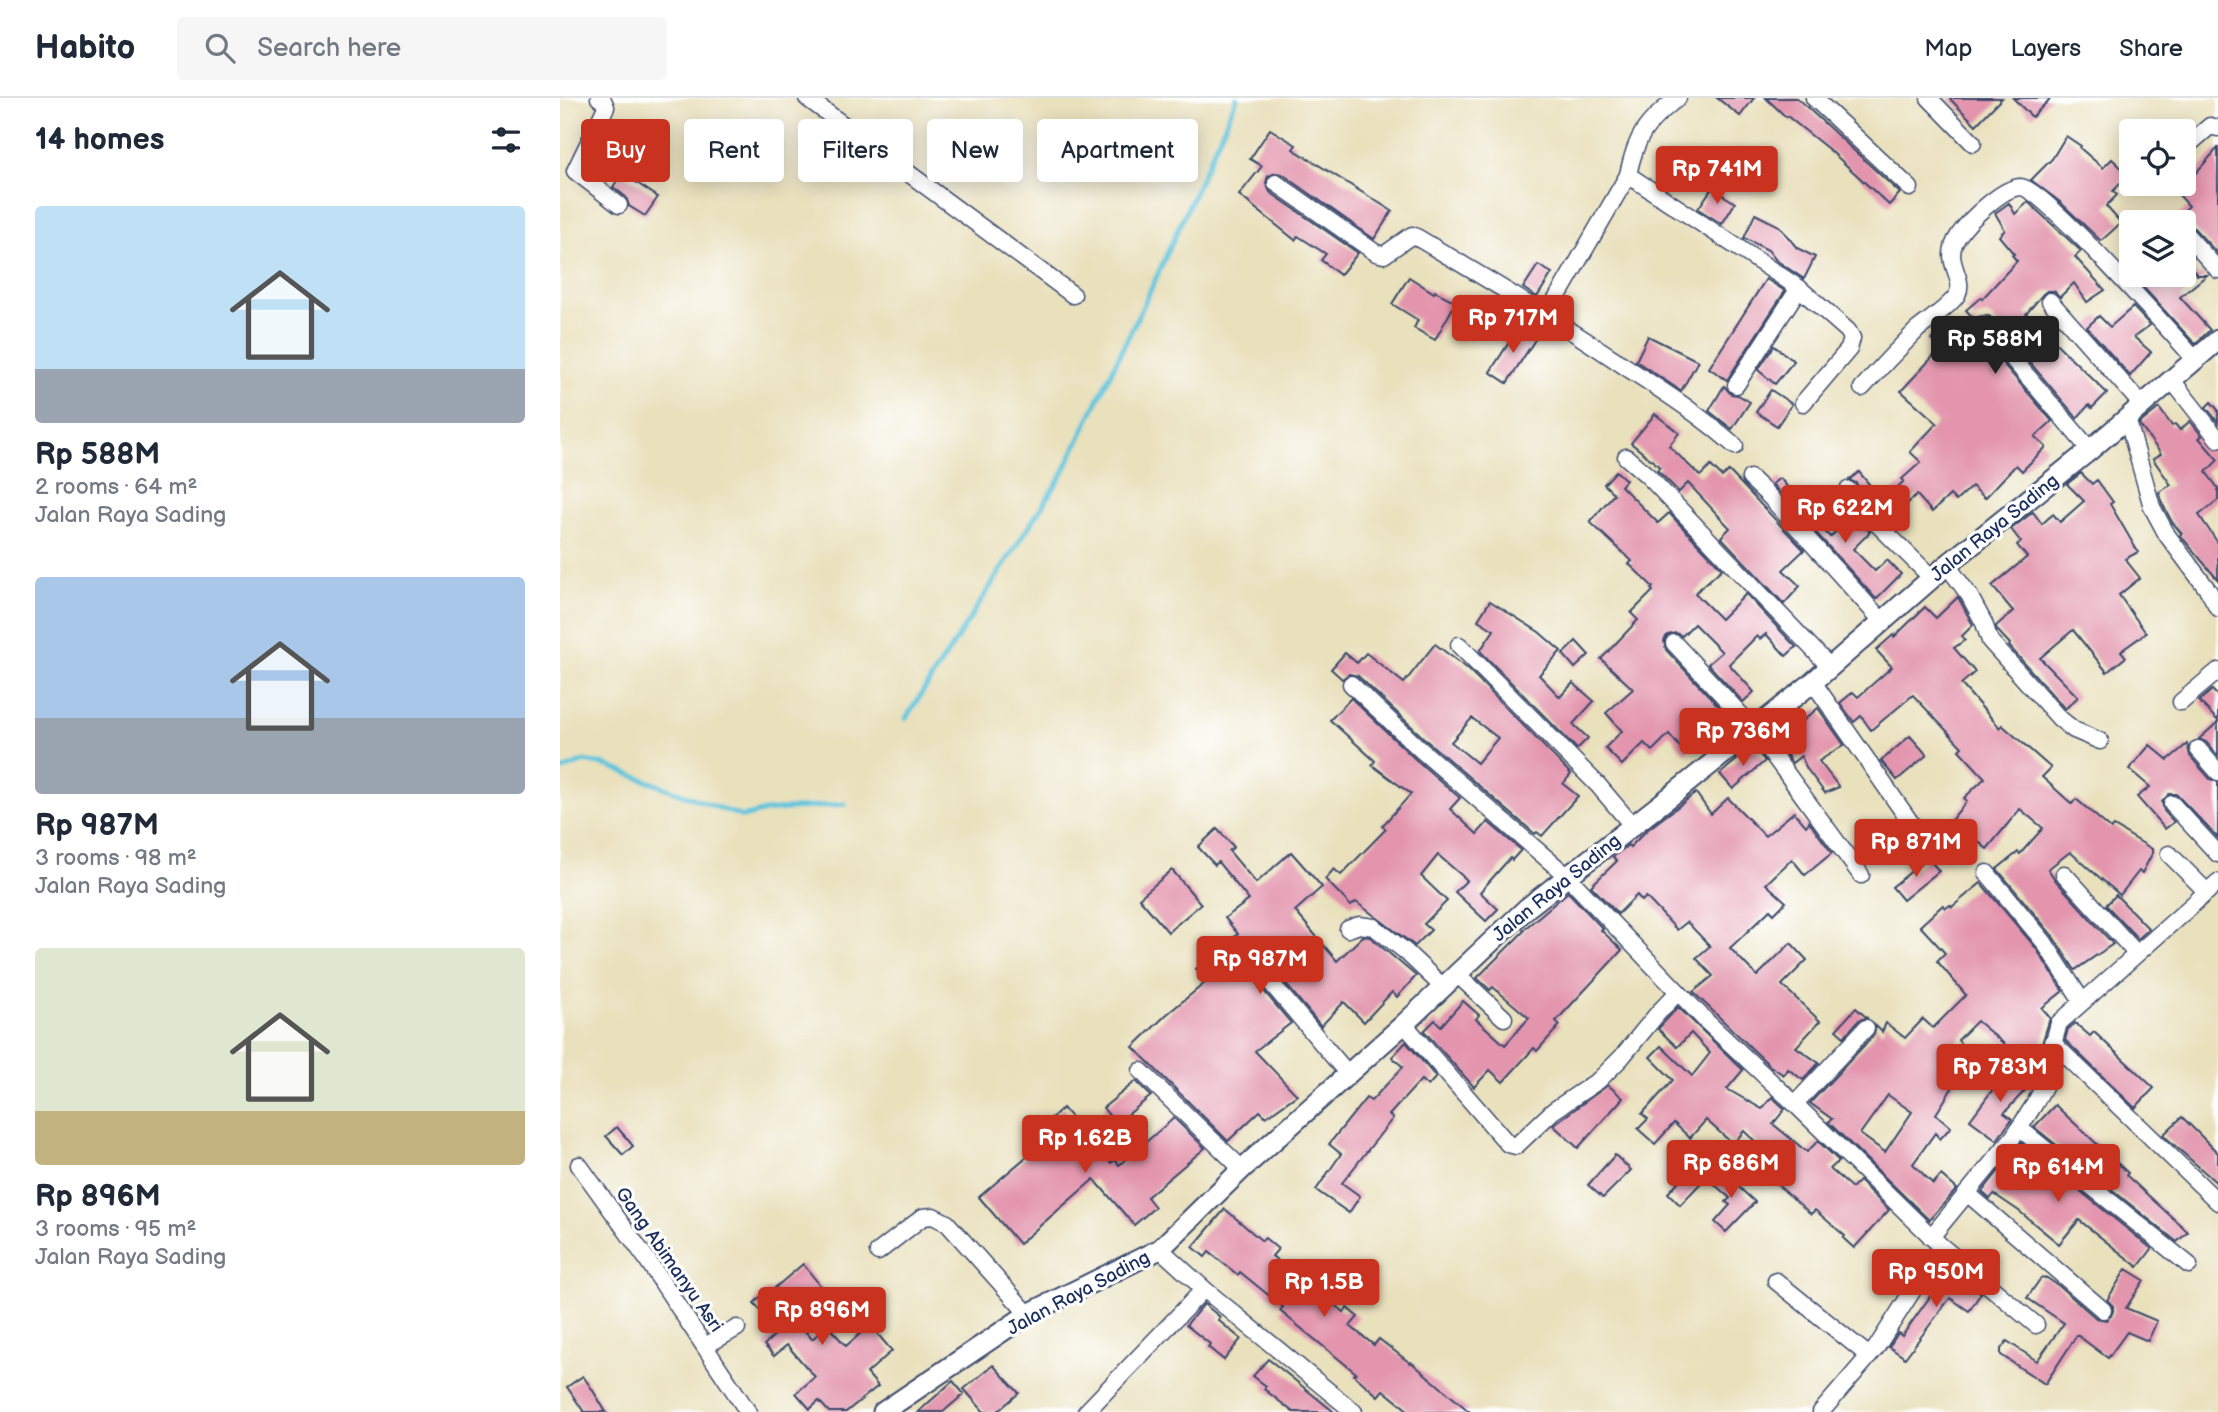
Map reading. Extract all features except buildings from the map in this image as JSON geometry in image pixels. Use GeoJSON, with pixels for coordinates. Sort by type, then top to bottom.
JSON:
{"type":"FeatureCollection","features":[{"type":"Feature","properties":{"kind":"street"},"geometry":{"type":"LineString","coordinates":[[599,98],[606,107],[575,171],[619,205]]}},
{"type":"Feature","properties":{"kind":"street"},"geometry":{"type":"LineString","coordinates":[[807,98],[1073,295]]}},
{"type":"Feature","properties":{"kind":"street"},"geometry":{"type":"LineString","coordinates":[[1547,315],[1628,175],[1632,153],[1641,133],[1662,110],[1678,98]]}},
{"type":"Feature","properties":{"kind":"street"},"geometry":{"type":"LineString","coordinates":[[1814,98],[1910,188]]}},
{"type":"Feature","properties":{"kind":"street"},"geometry":{"type":"LineString","coordinates":[[1929,98],[1973,143]]}},
{"type":"Feature","properties":{"kind":"street"},"geometry":{"type":"LineString","coordinates":[[2196,138],[2210,126],[2218,128]]}},
{"type":"Feature","properties":{"kind":"street"},"geometry":{"type":"LineString","coordinates":[[1628,175],[1799,288],[1848,331],[1852,338],[1849,349],[1803,403]]}},
{"type":"Feature","properties":{"kind":"street"},"geometry":{"type":"LineString","coordinates":[[1276,183],[1376,253],[1384,255],[1412,235],[1547,315],[1692,411],[1735,446]]}},
{"type":"Feature","properties":{"kind":"street"},"geometry":{"type":"LineString","coordinates":[[1862,388],[1916,332],[1956,296],[1960,284],[1951,259],[1952,247],[1965,226],[2008,191],[2020,187],[2029,188],[2067,223],[2194,358]]}},
{"type":"Feature","properties":{"kind":"street"},"geometry":{"type":"LineString","coordinates":[[2196,245],[2218,270]]}},
{"type":"Feature","properties":{"kind":"street"},"geometry":{"type":"LineString","coordinates":[[1736,385],[1799,288]]}},
{"type":"Feature","properties":{"kind":"street"},"geometry":{"type":"LineString","coordinates":[[2050,301],[2134,411],[2152,507],[2167,535],[2208,590],[2218,608]]}},
{"type":"Feature","properties":{"kind":"street"},"geometry":{"type":"LineString","coordinates":[[1984,325],[2090,450]]}},
{"type":"Feature","properties":{"kind":"street","name":"Jalan Raya Sading"},"geometry":{"type":"LineString","coordinates":[[883,1412],[1028,1314],[1160,1249],[1527,908],[1813,682],[1940,571],[2090,450],[2218,340]]}},
{"type":"Feature","properties":{"kind":"street"},"geometry":{"type":"LineString","coordinates":[[2171,379],[2218,439]]}},
{"type":"Feature","properties":{"kind":"street"},"geometry":{"type":"LineString","coordinates":[[1626,457],[1648,476],[1830,667]]}},
{"type":"Feature","properties":{"kind":"street"},"geometry":{"type":"LineString","coordinates":[[1750,478],[1882,621]]}},
{"type":"Feature","properties":{"kind":"street"},"geometry":{"type":"LineString","coordinates":[[1848,490],[1860,507],[1969,595],[1990,641],[2059,718],[2074,730],[2100,741]]}},
{"type":"Feature","properties":{"kind":"street"},"geometry":{"type":"LineString","coordinates":[[1674,643],[1754,729],[1861,875]]}},
{"type":"Feature","properties":{"kind":"street"},"geometry":{"type":"LineString","coordinates":[[1459,645],[1598,785],[1632,825]]}},
{"type":"Feature","properties":{"kind":"street"},"geometry":{"type":"LineString","coordinates":[[2181,702],[2218,671]]}},
{"type":"Feature","properties":{"kind":"street"},"geometry":{"type":"LineString","coordinates":[[1813,682],[1922,839],[1927,841],[1949,835],[1963,850]]}},
{"type":"Feature","properties":{"kind":"street"},"geometry":{"type":"LineString","coordinates":[[1351,684],[1421,750],[1567,876],[1706,1021],[1796,1104],[1936,1241],[2036,1325]]}},
{"type":"Feature","properties":{"kind":"street"},"geometry":{"type":"LineString","coordinates":[[2198,749],[2218,772]]}},
{"type":"Feature","properties":{"kind":"street"},"geometry":{"type":"LineString","coordinates":[[2172,804],[2218,854]]}},
{"type":"Feature","properties":{"kind":"street"},"geometry":{"type":"LineString","coordinates":[[1821,1412],[1869,1356],[1936,1241],[1967,1194],[2019,1128],[2046,1081],[2052,1042],[2059,1023],[2212,887],[2169,854]]}},
{"type":"Feature","properties":{"kind":"street"},"geometry":{"type":"LineString","coordinates":[[1987,873],[2043,942],[2082,1001]]}},
{"type":"Feature","properties":{"kind":"street"},"geometry":{"type":"LineString","coordinates":[[2064,874],[2136,953]]}},
{"type":"Feature","properties":{"kind":"street"},"geometry":{"type":"LineString","coordinates":[[1348,929],[1359,925],[1374,927],[1504,1017]]}},
{"type":"Feature","properties":{"kind":"street"},"geometry":{"type":"LineString","coordinates":[[1254,963],[1348,1074]]}},
{"type":"Feature","properties":{"kind":"street"},"geometry":{"type":"LineString","coordinates":[[1404,1024],[1508,1144],[1516,1146],[1553,1111],[1599,1080],[1678,992]]}},
{"type":"Feature","properties":{"kind":"street"},"geometry":{"type":"LineString","coordinates":[[1796,1104],[1866,1028]]}},
{"type":"Feature","properties":{"kind":"street"},"geometry":{"type":"LineString","coordinates":[[2052,1042],[2218,1202]]}},
{"type":"Feature","properties":{"kind":"street"},"geometry":{"type":"LineString","coordinates":[[1141,1071],[1242,1170]]}},
{"type":"Feature","properties":{"kind":"street"},"geometry":{"type":"LineString","coordinates":[[2019,1128],[2189,1265]]}},
{"type":"Feature","properties":{"kind":"street","name":"Gang Abimanyu Asri"},"geometry":{"type":"LineString","coordinates":[[579,1165],[748,1412]]}},
{"type":"Feature","properties":{"kind":"street"},"geometry":{"type":"LineString","coordinates":[[1967,1194],[2103,1310]]}},
{"type":"Feature","properties":{"kind":"street"},"geometry":{"type":"LineString","coordinates":[[878,1252],[923,1217],[933,1216],[947,1223],[1028,1314]]}},
{"type":"Feature","properties":{"kind":"street"},"geometry":{"type":"LineString","coordinates":[[1160,1249],[1204,1289],[1354,1412]]}},
{"type":"Feature","properties":{"kind":"street"},"geometry":{"type":"LineString","coordinates":[[1776,1281],[1869,1356]]}},
{"type":"Feature","properties":{"kind":"street"},"geometry":{"type":"LineString","coordinates":[[1086,1412],[1204,1289]]}},
{"type":"Feature","properties":{"kind":"street"},"geometry":{"type":"LineString","coordinates":[[705,1346],[737,1328]]}},
{"type":"Feature","properties":{"kind":"waterway"},"geometry":{"type":"LineString","coordinates":[[906,718],[1062,475],[1152,287],[1237,98]]}},
{"type":"Feature","properties":{"kind":"waterway"},"geometry":{"type":"LineString","coordinates":[[560,771],[584,761],[605,765],[743,817],[765,811],[845,804]]}}]}
